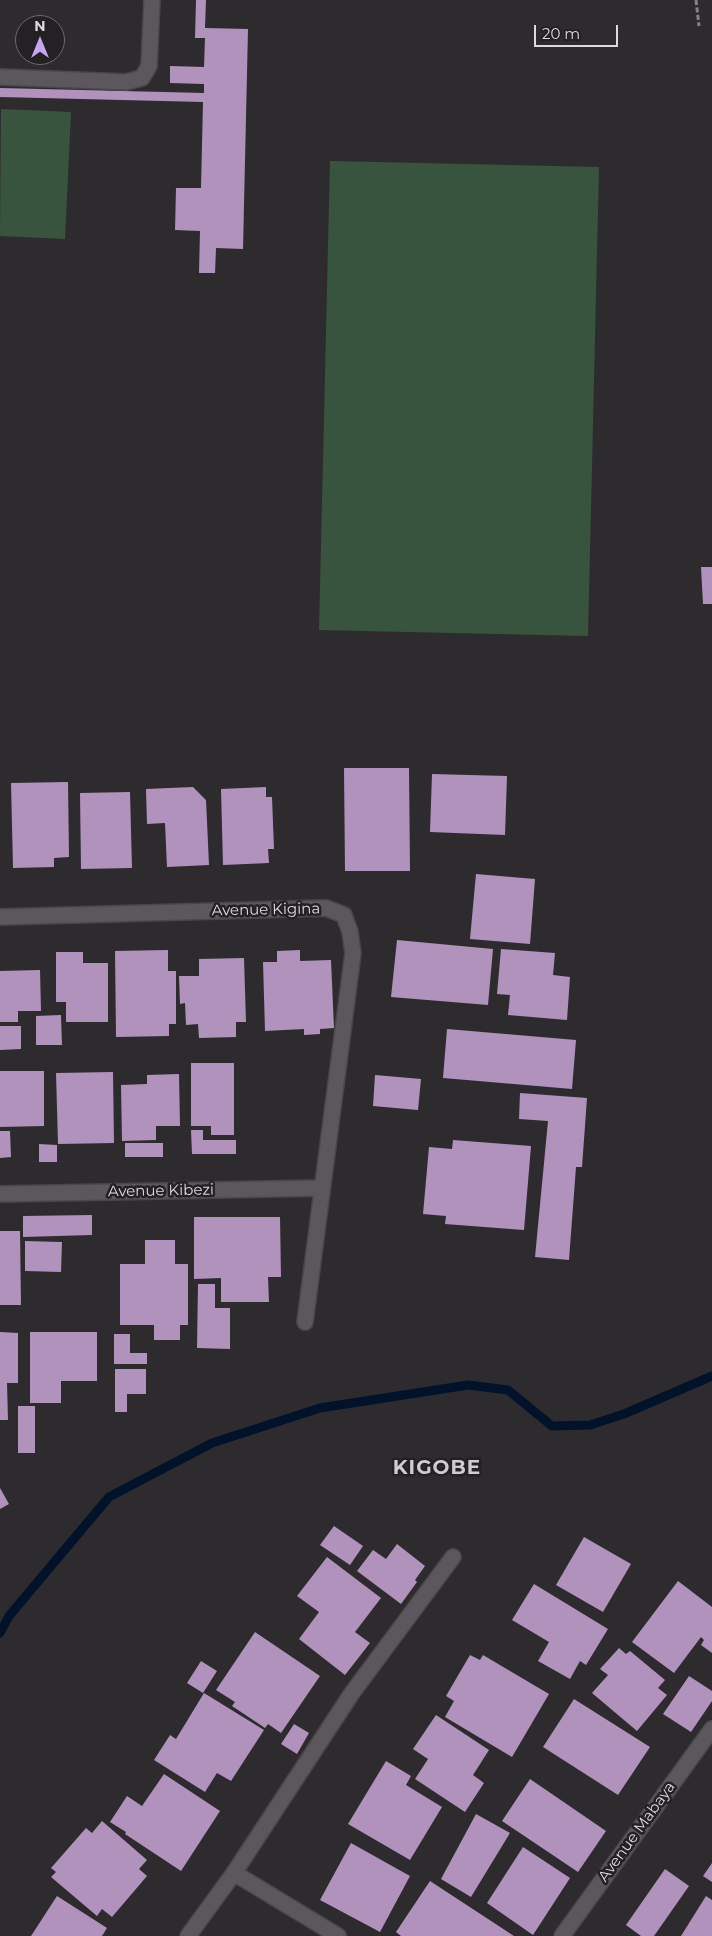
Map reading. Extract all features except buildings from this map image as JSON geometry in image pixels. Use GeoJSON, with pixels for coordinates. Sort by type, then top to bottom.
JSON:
{"type":"FeatureCollection","features":[{"type":"Feature","properties":{"kind":"street"},"geometry":{"type":"LineString","coordinates":[[0,77],[126,82],[142,78],[149,66],[152,0]]}},
{"type":"Feature","properties":{"kind":"street","name":"Avenue Kigina"},"geometry":{"type":"LineString","coordinates":[[0,917],[326,908],[344,915],[350,932],[353,953],[322,1188]]}},
{"type":"Feature","properties":{"kind":"street"},"geometry":{"type":"LineString","coordinates":[[305,1322],[322,1188]]}},
{"type":"Feature","properties":{"kind":"street","name":"Avenue Kibezi"},"geometry":{"type":"LineString","coordinates":[[0,1194],[322,1188]]}},
{"type":"Feature","properties":{"kind":"street"},"geometry":{"type":"LineString","coordinates":[[188,1936],[234,1873],[352,1694],[453,1557]]}},
{"type":"Feature","properties":{"kind":"street","name":"Avenue Mabaya"},"geometry":{"type":"LineString","coordinates":[[562,1936],[712,1729]]}},
{"type":"Feature","properties":{"kind":"street"},"geometry":{"type":"LineString","coordinates":[[234,1873],[338,1936]]}},
{"type":"Feature","properties":{"kind":"path"},"geometry":{"type":"LineString","coordinates":[[696,0],[699,26]]}},
{"type":"Feature","properties":{"kind":"green space"},"geometry":{"type":"Polygon","coordinates":[[[1,109],[71,112],[65,239],[0,236],[1,109]]]}},
{"type":"Feature","properties":{"kind":"green space"},"geometry":{"type":"Polygon","coordinates":[[[330,161],[599,167],[588,636],[319,630],[330,161]]]}},
{"type":"Feature","properties":{"kind":"waterway"},"geometry":{"type":"LineString","coordinates":[[0,1633],[9,1616],[109,1497],[212,1443],[320,1408],[468,1385],[508,1390],[552,1426],[590,1425],[624,1414],[712,1376]]}},
{"type":"Feature","properties":{"kind":"district","name":"KIGOBE"},"geometry":{"type":"Point","coordinates":[437,1468]}}]}
